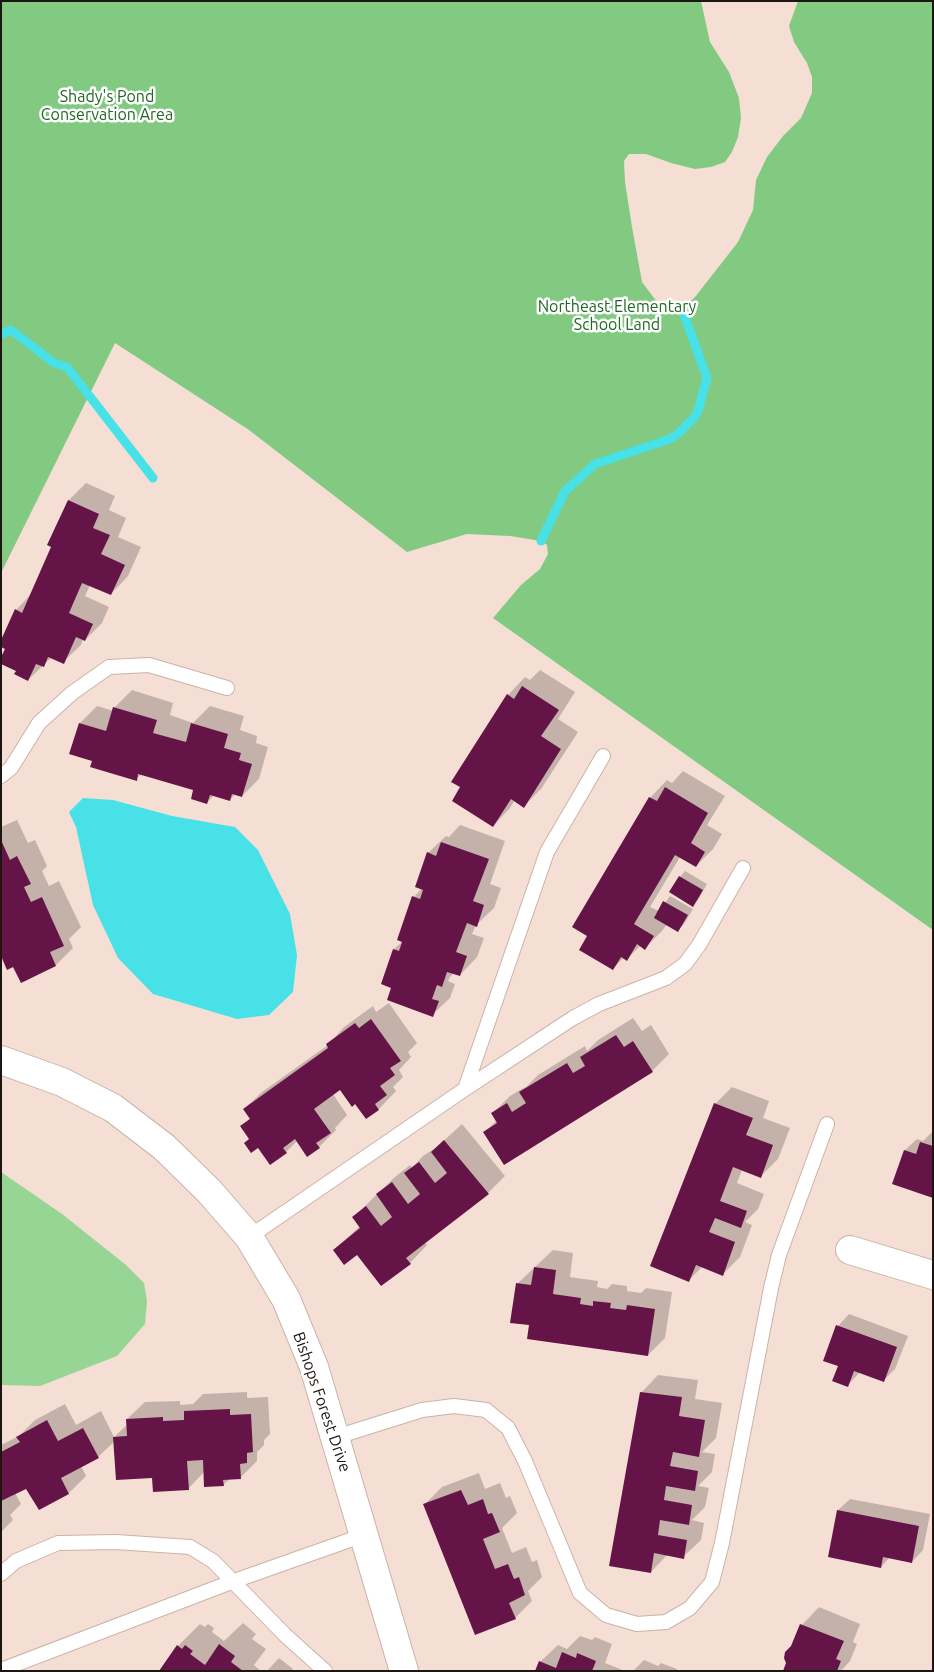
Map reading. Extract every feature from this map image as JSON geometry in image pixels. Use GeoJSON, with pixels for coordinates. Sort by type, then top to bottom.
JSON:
{"type":"FeatureCollection","features":[{"type":"Feature","properties":{"kind":"street","name":"Bishops Forest Drive"},"geometry":{"type":"LineString","coordinates":[[1,1060],[62,1082],[113,1108],[164,1147],[209,1191],[249,1237],[286,1299],[314,1368],[404,1671]]}},
{"type":"Feature","properties":{"kind":"street"},"geometry":{"type":"LineString","coordinates":[[850,1250],[933,1275]]}},
{"type":"Feature","properties":{"kind":"lane"},"geometry":{"type":"LineString","coordinates":[[1,776],[10,768],[38,723],[72,693],[109,667],[149,665],[227,688]]}},
{"type":"Feature","properties":{"kind":"lane"},"geometry":{"type":"LineString","coordinates":[[466,1088],[547,852],[603,756]]}},
{"type":"Feature","properties":{"kind":"lane"},"geometry":{"type":"LineString","coordinates":[[249,1237],[466,1088],[573,1018],[599,1004],[666,978],[685,964],[699,945],[743,868]]}},
{"type":"Feature","properties":{"kind":"lane"},"geometry":{"type":"LineString","coordinates":[[336,1437],[422,1410],[454,1406],[486,1410],[508,1428],[521,1453],[580,1592],[606,1615],[637,1624],[666,1622],[690,1608],[712,1582],[722,1544],[779,1255],[827,1124]]}},
{"type":"Feature","properties":{"kind":"lane"},"geometry":{"type":"LineString","coordinates":[[1,1670],[234,1581],[364,1535]]}},
{"type":"Feature","properties":{"kind":"lane"},"geometry":{"type":"LineString","coordinates":[[1,1574],[16,1561],[58,1543],[116,1542],[190,1547],[213,1561],[285,1635],[325,1671]]}},
{"type":"Feature","properties":{"kind":"green space","name":"Northeast Elementary School Land"},"geometry":{"type":"Polygon","coordinates":[[[1,1],[701,1],[710,42],[729,72],[739,98],[741,118],[738,137],[732,152],[725,162],[711,167],[695,169],[646,154],[629,154],[624,161],[625,182],[642,282],[657,302],[668,312],[682,309],[695,297],[738,242],[753,210],[756,180],[767,157],[783,136],[801,118],[812,93],[812,77],[807,63],[794,42],[789,26],[798,1],[933,1],[933,930],[493,618],[521,585],[540,569],[548,554],[547,545],[541,541],[510,536],[467,534],[407,552],[249,430],[115,343],[1,573],[1,1]]]}},
{"type":"Feature","properties":{"kind":"green space"},"geometry":{"type":"Polygon","coordinates":[[[1,1172],[62,1214],[126,1265],[144,1283],[147,1301],[145,1324],[117,1356],[40,1386],[1,1385],[1,1172]]]}},
{"type":"Feature","properties":{"kind":"water"},"geometry":{"type":"Polygon","coordinates":[[[83,798],[113,800],[172,816],[235,827],[258,850],[290,914],[297,955],[293,992],[269,1015],[237,1019],[153,994],[118,958],[93,905],[76,827],[69,812],[83,798]]]}},
{"type":"Feature","properties":{"kind":"building"},"geometry":{"type":"Polygon","coordinates":[[[68,500],[99,514],[93,528],[110,535],[101,554],[125,565],[111,595],[82,583],[69,613],[93,624],[85,641],[76,637],[64,664],[48,657],[44,667],[36,664],[28,681],[14,674],[16,671],[1,664],[1,657],[5,649],[1,647],[1,640],[15,609],[22,613],[51,547],[47,545],[68,500]]]}},
{"type":"Feature","properties":{"kind":"building"},"geometry":{"type":"Polygon","coordinates":[[[522,686],[559,710],[541,736],[561,749],[524,808],[511,799],[493,827],[452,801],[460,787],[451,782],[507,694],[514,699],[522,686]]]}},
{"type":"Feature","properties":{"kind":"building"},"geometry":{"type":"Polygon","coordinates":[[[113,707],[157,720],[153,733],[186,742],[191,723],[228,734],[224,748],[241,753],[239,760],[252,764],[242,797],[232,794],[230,801],[210,795],[207,804],[191,799],[193,790],[138,774],[137,781],[90,767],[92,761],[69,754],[79,723],[106,731],[113,707]]]}},
{"type":"Feature","properties":{"kind":"building"},"geometry":{"type":"Polygon","coordinates":[[[665,787],[708,813],[691,843],[705,852],[696,867],[675,855],[634,924],[654,936],[645,950],[637,944],[627,961],[621,957],[613,970],[579,950],[587,936],[572,927],[649,797],[657,801],[665,787]]]}},
{"type":"Feature","properties":{"kind":"building"},"geometry":{"type":"Polygon","coordinates":[[[1,840],[10,860],[17,856],[31,884],[24,887],[31,902],[42,897],[64,946],[50,952],[56,966],[21,983],[13,967],[7,970],[1,956],[1,840]]]}},
{"type":"Feature","properties":{"kind":"building"},"geometry":{"type":"Polygon","coordinates":[[[441,842],[489,859],[473,901],[484,905],[477,927],[467,923],[456,952],[467,956],[460,976],[447,972],[442,987],[437,985],[432,999],[439,1001],[433,1017],[387,1000],[391,988],[381,984],[393,949],[399,951],[402,942],[397,940],[412,896],[420,899],[423,890],[415,887],[427,852],[436,856],[441,842]]]}},
{"type":"Feature","properties":{"kind":"building"},"geometry":{"type":"Polygon","coordinates":[[[679,876],[703,890],[693,907],[669,892],[679,876]]]}},
{"type":"Feature","properties":{"kind":"building"},"geometry":{"type":"Polygon","coordinates":[[[663,901],[688,915],[678,932],[654,918],[663,901]]]}},
{"type":"Feature","properties":{"kind":"building"},"geometry":{"type":"Polygon","coordinates":[[[371,1019],[401,1061],[390,1068],[395,1075],[380,1086],[387,1095],[375,1104],[379,1110],[366,1119],[355,1104],[352,1107],[340,1090],[314,1109],[331,1133],[316,1143],[320,1148],[307,1157],[295,1139],[283,1148],[287,1153],[270,1165],[258,1148],[251,1153],[244,1143],[249,1139],[240,1126],[250,1119],[243,1109],[328,1048],[326,1044],[355,1023],[359,1028],[371,1019]]]}},
{"type":"Feature","properties":{"kind":"building"},"geometry":{"type":"Polygon","coordinates":[[[616,1035],[624,1047],[633,1041],[653,1072],[504,1165],[483,1132],[497,1123],[491,1113],[507,1103],[512,1112],[526,1103],[519,1092],[567,1063],[573,1073],[585,1066],[580,1057],[616,1035]]]}},
{"type":"Feature","properties":{"kind":"building"},"geometry":{"type":"Polygon","coordinates":[[[714,1103],[753,1118],[746,1135],[773,1145],[761,1178],[733,1167],[720,1201],[747,1211],[741,1228],[715,1218],[709,1232],[735,1242],[723,1276],[696,1265],[689,1282],[650,1266],[714,1103]]]}},
{"type":"Feature","properties":{"kind":"building"},"geometry":{"type":"Polygon","coordinates":[[[444,1140],[489,1194],[406,1258],[411,1264],[381,1286],[357,1255],[344,1265],[333,1250],[360,1228],[352,1217],[366,1206],[381,1226],[392,1217],[376,1194],[392,1182],[408,1204],[420,1194],[404,1173],[419,1162],[435,1183],[447,1173],[431,1152],[444,1140]]]}},
{"type":"Feature","properties":{"kind":"building"},"geometry":{"type":"Polygon","coordinates":[[[920,1142],[933,1146],[933,1198],[892,1184],[904,1150],[916,1154],[920,1142]]]}},
{"type":"Feature","properties":{"kind":"building"},"geometry":{"type":"Polygon","coordinates":[[[534,1267],[556,1270],[553,1294],[581,1298],[580,1304],[593,1306],[593,1301],[611,1303],[610,1308],[626,1310],[627,1305],[655,1309],[648,1356],[527,1339],[529,1325],[510,1323],[516,1283],[531,1285],[534,1267]]]}},
{"type":"Feature","properties":{"kind":"building"},"geometry":{"type":"Polygon","coordinates":[[[836,1325],[897,1347],[884,1382],[854,1371],[848,1387],[832,1381],[838,1366],[823,1361],[836,1325]]]}},
{"type":"Feature","properties":{"kind":"building"},"geometry":{"type":"Polygon","coordinates":[[[640,1392],[682,1397],[679,1416],[705,1420],[699,1457],[673,1452],[670,1466],[698,1471],[695,1491],[666,1486],[664,1500],[692,1505],[689,1525],[660,1520],[658,1535],[687,1540],[684,1559],[654,1553],[651,1573],[609,1566],[640,1392]]]}},
{"type":"Feature","properties":{"kind":"building"},"geometry":{"type":"Polygon","coordinates":[[[230,1409],[230,1415],[251,1414],[253,1452],[247,1453],[247,1463],[240,1464],[241,1479],[223,1480],[224,1486],[204,1487],[203,1460],[187,1461],[189,1490],[153,1492],[152,1478],[116,1480],[113,1437],[127,1436],[126,1419],[163,1417],[163,1421],[184,1420],[184,1411],[230,1409]]]}},
{"type":"Feature","properties":{"kind":"building"},"geometry":{"type":"Polygon","coordinates":[[[47,1420],[58,1441],[83,1428],[99,1458],[61,1478],[69,1494],[39,1510],[26,1489],[1,1501],[1,1452],[20,1442],[16,1437],[47,1420]]]}},
{"type":"Feature","properties":{"kind":"building"},"geometry":{"type":"Polygon","coordinates":[[[461,1490],[468,1505],[483,1499],[488,1514],[492,1513],[500,1532],[483,1539],[495,1569],[508,1564],[514,1579],[519,1577],[525,1595],[509,1603],[516,1619],[475,1635],[423,1504],[461,1490]]]}},
{"type":"Feature","properties":{"kind":"building"},"geometry":{"type":"Polygon","coordinates":[[[837,1510],[919,1526],[912,1563],[883,1557],[881,1568],[828,1557],[837,1510]]]}},
{"type":"Feature","properties":{"kind":"building"},"geometry":{"type":"Polygon","coordinates":[[[800,1624],[844,1641],[836,1659],[841,1661],[837,1671],[783,1671],[786,1663],[784,1658],[785,1652],[791,1646],[800,1624]]]}},
{"type":"Feature","properties":{"kind":"building"},"geometry":{"type":"Polygon","coordinates":[[[219,1644],[235,1656],[231,1662],[243,1671],[159,1671],[177,1645],[182,1649],[185,1645],[193,1651],[190,1654],[205,1665],[219,1644]]]}},
{"type":"Feature","properties":{"kind":"building"},"geometry":{"type":"Polygon","coordinates":[[[562,1652],[576,1658],[577,1653],[596,1661],[592,1671],[535,1671],[539,1661],[556,1668],[562,1652]]]}},
{"type":"Feature","properties":{"kind":"waterway"},"geometry":{"type":"LineString","coordinates":[[541,541],[565,491],[595,464],[670,439],[679,433],[697,414],[707,378],[682,309]]}},
{"type":"Feature","properties":{"kind":"waterway"},"geometry":{"type":"LineString","coordinates":[[1,334],[11,330],[54,363],[67,367],[153,478]]}},
{"type":"Feature","properties":{"kind":"park label","name":"Shady's Pond Conservation Area"},"geometry":{"type":"Point","coordinates":[107,106]}}]}
